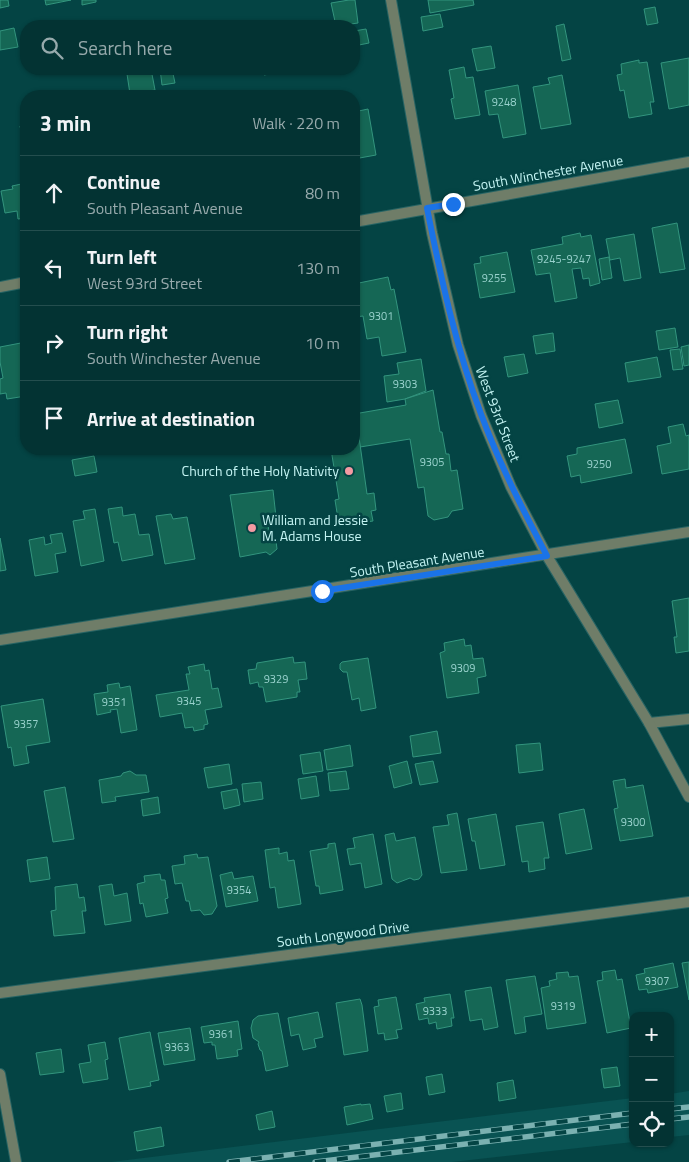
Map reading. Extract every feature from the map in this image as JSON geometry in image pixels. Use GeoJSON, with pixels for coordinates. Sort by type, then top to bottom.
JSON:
{"type":"FeatureCollection","features":[{"type":"Feature","properties":{"kind":"street","name":"West 93rd Street"},"geometry":{"type":"LineString","coordinates":[[391,0],[427,208],[458,345],[481,415],[511,486],[547,556],[649,723],[689,797]]}},
{"type":"Feature","properties":{"kind":"street","name":"South Winchester Avenue"},"geometry":{"type":"LineString","coordinates":[[360,221],[689,162]]}},
{"type":"Feature","properties":{"kind":"street"},"geometry":{"type":"LineString","coordinates":[[0,287],[20,283]]}},
{"type":"Feature","properties":{"kind":"street","name":"South Pleasant Avenue"},"geometry":{"type":"LineString","coordinates":[[0,640],[547,556],[689,532]]}},
{"type":"Feature","properties":{"kind":"street"},"geometry":{"type":"LineString","coordinates":[[649,723],[689,719]]}},
{"type":"Feature","properties":{"kind":"street","name":"South Longwood Drive"},"geometry":{"type":"LineString","coordinates":[[0,993],[689,902]]}},
{"type":"Feature","properties":{"kind":"street"},"geometry":{"type":"LineString","coordinates":[[0,1074],[16,1162]]}},
{"type":"Feature","properties":{"kind":"shaded area"},"geometry":{"type":"Polygon","coordinates":[[[689,1091],[689,1135],[674,1137],[674,1093],[689,1091]]]}},
{"type":"Feature","properties":{"kind":"shaded area"},"geometry":{"type":"Polygon","coordinates":[[[629,1098],[629,1142],[452,1162],[111,1162],[629,1098]]]}},
{"type":"Feature","properties":{"kind":"building"},"geometry":{"type":"Polygon","coordinates":[[[0,0],[8,0],[9,6],[0,8],[0,0]]]}},
{"type":"Feature","properties":{"kind":"building"},"geometry":{"type":"Polygon","coordinates":[[[45,0],[71,0],[46,5],[45,0]]]}},
{"type":"Feature","properties":{"kind":"building"},"geometry":{"type":"Polygon","coordinates":[[[82,0],[96,0],[96,2],[82,5],[82,0]]]}},
{"type":"Feature","properties":{"kind":"building"},"geometry":{"type":"Polygon","coordinates":[[[355,0],[358,20],[335,20],[331,3],[355,0]]]}},
{"type":"Feature","properties":{"kind":"building"},"geometry":{"type":"Polygon","coordinates":[[[428,0],[473,0],[474,5],[430,13],[428,0]]]}},
{"type":"Feature","properties":{"kind":"building"},"geometry":{"type":"Polygon","coordinates":[[[655,7],[658,23],[647,25],[644,9],[655,7]]]}},
{"type":"Feature","properties":{"kind":"building"},"geometry":{"type":"Polygon","coordinates":[[[440,14],[443,27],[423,31],[421,17],[440,14]]]}},
{"type":"Feature","properties":{"kind":"building"},"geometry":{"type":"Polygon","coordinates":[[[564,24],[571,59],[562,61],[556,26],[564,24]]]}},
{"type":"Feature","properties":{"kind":"building"},"geometry":{"type":"Polygon","coordinates":[[[14,28],[18,47],[0,50],[0,31],[14,28]]]}},
{"type":"Feature","properties":{"kind":"building"},"geometry":{"type":"Polygon","coordinates":[[[366,29],[369,43],[360,45],[360,30],[366,29]]]}},
{"type":"Feature","properties":{"kind":"building"},"geometry":{"type":"Polygon","coordinates":[[[491,46],[495,68],[477,71],[472,49],[491,46]]]}},
{"type":"Feature","properties":{"kind":"building"},"geometry":{"type":"Polygon","coordinates":[[[689,58],[689,105],[669,109],[661,63],[689,58]]]}},
{"type":"Feature","properties":{"kind":"building"},"geometry":{"type":"Polygon","coordinates":[[[639,60],[639,63],[647,62],[654,102],[650,102],[652,114],[629,118],[624,90],[620,91],[617,75],[622,74],[621,64],[639,60]]]}},
{"type":"Feature","properties":{"kind":"building"},"geometry":{"type":"Polygon","coordinates":[[[464,67],[466,78],[473,77],[480,115],[455,119],[451,99],[454,98],[449,70],[464,67]]]}},
{"type":"Feature","properties":{"kind":"building"},"geometry":{"type":"Polygon","coordinates":[[[127,75],[152,75],[155,90],[129,90],[127,75]]]}},
{"type":"Feature","properties":{"kind":"building"},"geometry":{"type":"Polygon","coordinates":[[[161,75],[173,75],[175,83],[162,85],[161,75]]]}},
{"type":"Feature","properties":{"kind":"building"},"geometry":{"type":"Polygon","coordinates":[[[562,75],[571,124],[541,129],[533,87],[550,84],[548,78],[562,75]]]}},
{"type":"Feature","properties":{"kind":"building"},"geometry":{"type":"Polygon","coordinates":[[[518,85],[526,134],[503,138],[498,114],[489,115],[485,91],[518,85]]]}},
{"type":"Feature","properties":{"kind":"building"},"geometry":{"type":"Polygon","coordinates":[[[368,109],[376,155],[360,158],[360,111],[368,109]]]}},
{"type":"Feature","properties":{"kind":"building"},"geometry":{"type":"Polygon","coordinates":[[[20,184],[20,219],[18,219],[17,211],[5,213],[1,191],[13,189],[12,186],[20,184]]]}},
{"type":"Feature","properties":{"kind":"building"},"geometry":{"type":"Polygon","coordinates":[[[677,223],[685,269],[660,273],[652,228],[677,223]]]}},
{"type":"Feature","properties":{"kind":"building"},"geometry":{"type":"Polygon","coordinates":[[[580,233],[581,237],[591,235],[600,283],[590,286],[589,278],[583,279],[581,268],[572,269],[577,298],[555,302],[550,273],[536,275],[531,250],[563,244],[562,237],[580,233]]]}},
{"type":"Feature","properties":{"kind":"building"},"geometry":{"type":"Polygon","coordinates":[[[634,234],[641,278],[624,281],[620,258],[610,260],[606,239],[634,234]]]}},
{"type":"Feature","properties":{"kind":"building"},"geometry":{"type":"Polygon","coordinates":[[[507,252],[515,292],[480,298],[474,264],[481,263],[480,257],[507,252]]]}},
{"type":"Feature","properties":{"kind":"building"},"geometry":{"type":"Polygon","coordinates":[[[609,257],[612,278],[602,280],[599,259],[609,257]]]}},
{"type":"Feature","properties":{"kind":"building"},"geometry":{"type":"Polygon","coordinates":[[[388,277],[391,290],[394,289],[406,352],[382,356],[379,337],[367,339],[363,316],[360,316],[360,283],[388,277]]]}},
{"type":"Feature","properties":{"kind":"building"},"geometry":{"type":"Polygon","coordinates":[[[675,328],[678,347],[659,350],[656,331],[675,328]]]}},
{"type":"Feature","properties":{"kind":"building"},"geometry":{"type":"Polygon","coordinates":[[[553,333],[555,351],[536,354],[533,336],[553,333]]]}},
{"type":"Feature","properties":{"kind":"building"},"geometry":{"type":"Polygon","coordinates":[[[20,343],[20,397],[7,399],[6,393],[0,394],[0,379],[3,378],[0,347],[20,343]]]}},
{"type":"Feature","properties":{"kind":"building"},"geometry":{"type":"Polygon","coordinates":[[[689,345],[689,365],[684,366],[681,347],[689,345]]]}},
{"type":"Feature","properties":{"kind":"building"},"geometry":{"type":"Polygon","coordinates":[[[680,349],[683,369],[673,370],[670,350],[680,349]]]}},
{"type":"Feature","properties":{"kind":"building"},"geometry":{"type":"Polygon","coordinates":[[[524,354],[528,373],[508,377],[504,357],[524,354]]]}},
{"type":"Feature","properties":{"kind":"building"},"geometry":{"type":"Polygon","coordinates":[[[657,357],[661,377],[628,382],[625,363],[657,357]]]}},
{"type":"Feature","properties":{"kind":"building"},"geometry":{"type":"Polygon","coordinates":[[[421,359],[426,391],[405,399],[387,402],[384,376],[399,374],[397,363],[421,359]]]}},
{"type":"Feature","properties":{"kind":"building"},"geometry":{"type":"Polygon","coordinates":[[[433,390],[440,432],[442,432],[446,454],[449,454],[451,471],[457,470],[463,509],[452,511],[448,517],[434,520],[428,516],[424,487],[418,488],[410,439],[360,447],[360,413],[406,405],[405,399],[433,390]]]}},
{"type":"Feature","properties":{"kind":"building"},"geometry":{"type":"Polygon","coordinates":[[[618,400],[623,423],[599,428],[595,404],[618,400]]]}},
{"type":"Feature","properties":{"kind":"building"},"geometry":{"type":"Polygon","coordinates":[[[683,424],[686,436],[689,435],[689,469],[662,474],[657,446],[671,443],[668,427],[683,424]]]}},
{"type":"Feature","properties":{"kind":"building"},"geometry":{"type":"Polygon","coordinates":[[[625,439],[632,473],[581,483],[580,475],[571,477],[567,456],[577,454],[577,448],[625,439]]]}},
{"type":"Feature","properties":{"kind":"building","name":"Church of the Holy Nativity"},"geometry":{"type":"Polygon","coordinates":[[[360,444],[367,494],[374,493],[376,510],[371,511],[373,521],[345,525],[344,518],[338,519],[335,500],[339,499],[332,455],[360,455],[360,444]]]}},
{"type":"Feature","properties":{"kind":"building"},"geometry":{"type":"Polygon","coordinates":[[[94,456],[97,472],[75,476],[72,460],[94,456]]]}},
{"type":"Feature","properties":{"kind":"building","name":"William and Jessie M. Adams House"},"geometry":{"type":"Polygon","coordinates":[[[273,490],[276,517],[270,518],[271,522],[268,523],[269,534],[273,533],[273,542],[276,541],[277,549],[270,555],[266,552],[240,557],[230,495],[273,490]]]}},
{"type":"Feature","properties":{"kind":"building"},"geometry":{"type":"Polygon","coordinates":[[[122,507],[123,516],[135,514],[139,535],[149,534],[153,555],[122,561],[118,542],[114,543],[108,509],[122,507]]]}},
{"type":"Feature","properties":{"kind":"building"},"geometry":{"type":"Polygon","coordinates":[[[95,509],[104,561],[81,566],[73,521],[85,519],[83,511],[95,509]]]}},
{"type":"Feature","properties":{"kind":"building"},"geometry":{"type":"Polygon","coordinates":[[[171,514],[173,519],[187,517],[195,559],[165,564],[156,516],[171,514]]]}},
{"type":"Feature","properties":{"kind":"building"},"geometry":{"type":"Polygon","coordinates":[[[62,533],[66,552],[55,554],[58,572],[35,576],[29,540],[44,537],[45,545],[52,543],[50,535],[62,533]]]}},
{"type":"Feature","properties":{"kind":"building"},"geometry":{"type":"Polygon","coordinates":[[[0,538],[6,570],[0,571],[0,538]]]}},
{"type":"Feature","properties":{"kind":"building"},"geometry":{"type":"Polygon","coordinates":[[[689,598],[689,651],[676,653],[674,637],[677,637],[672,601],[689,598]]]}},
{"type":"Feature","properties":{"kind":"building"},"geometry":{"type":"Polygon","coordinates":[[[464,639],[465,646],[471,645],[473,659],[483,658],[486,676],[477,678],[479,693],[447,698],[440,653],[445,651],[444,643],[464,639]]]}},
{"type":"Feature","properties":{"kind":"building"},"geometry":{"type":"Polygon","coordinates":[[[293,657],[294,663],[305,662],[307,679],[298,680],[300,692],[297,692],[297,697],[266,702],[263,687],[259,687],[258,682],[250,684],[248,670],[256,669],[257,663],[293,657]]]}},
{"type":"Feature","properties":{"kind":"building"},"geometry":{"type":"Polygon","coordinates":[[[368,658],[376,708],[361,711],[359,698],[352,700],[347,672],[343,672],[340,669],[340,664],[342,662],[368,658]]]}},
{"type":"Feature","properties":{"kind":"building"},"geometry":{"type":"Polygon","coordinates":[[[204,664],[205,671],[209,670],[212,689],[218,688],[222,707],[205,710],[208,724],[204,725],[204,729],[194,731],[193,727],[185,728],[182,713],[160,717],[156,695],[189,690],[186,674],[190,674],[188,667],[204,664]]]}},
{"type":"Feature","properties":{"kind":"building"},"geometry":{"type":"Polygon","coordinates":[[[119,683],[120,688],[130,686],[137,730],[121,733],[117,709],[97,715],[94,694],[108,692],[107,685],[119,683]]]}},
{"type":"Feature","properties":{"kind":"building"},"geometry":{"type":"Polygon","coordinates":[[[43,699],[50,742],[26,746],[29,763],[14,766],[11,747],[8,748],[1,706],[43,699]]]}},
{"type":"Feature","properties":{"kind":"building"},"geometry":{"type":"Polygon","coordinates":[[[437,731],[441,753],[413,757],[410,736],[437,731]]]}},
{"type":"Feature","properties":{"kind":"building"},"geometry":{"type":"Polygon","coordinates":[[[540,743],[543,770],[519,773],[516,745],[540,743]]]}},
{"type":"Feature","properties":{"kind":"building"},"geometry":{"type":"Polygon","coordinates":[[[350,745],[353,766],[327,770],[324,750],[350,745]]]}},
{"type":"Feature","properties":{"kind":"building"},"geometry":{"type":"Polygon","coordinates":[[[320,752],[323,771],[303,774],[300,755],[320,752]]]}},
{"type":"Feature","properties":{"kind":"building"},"geometry":{"type":"Polygon","coordinates":[[[407,761],[412,783],[394,788],[389,766],[407,761]]]}},
{"type":"Feature","properties":{"kind":"building"},"geometry":{"type":"Polygon","coordinates":[[[433,761],[438,782],[420,785],[415,764],[433,761]]]}},
{"type":"Feature","properties":{"kind":"building"},"geometry":{"type":"Polygon","coordinates":[[[229,764],[232,784],[208,788],[204,768],[229,764]]]}},
{"type":"Feature","properties":{"kind":"building"},"geometry":{"type":"Polygon","coordinates":[[[130,771],[136,775],[146,775],[149,792],[115,797],[116,801],[102,803],[99,780],[121,776],[123,773],[130,771]]]}},
{"type":"Feature","properties":{"kind":"building"},"geometry":{"type":"Polygon","coordinates":[[[346,771],[349,789],[330,791],[328,773],[346,771]]]}},
{"type":"Feature","properties":{"kind":"building"},"geometry":{"type":"Polygon","coordinates":[[[316,776],[319,796],[301,799],[298,779],[316,776]]]}},
{"type":"Feature","properties":{"kind":"building"},"geometry":{"type":"Polygon","coordinates":[[[625,779],[626,788],[643,785],[653,836],[620,841],[614,809],[618,808],[613,781],[625,779]]]}},
{"type":"Feature","properties":{"kind":"building"},"geometry":{"type":"Polygon","coordinates":[[[261,782],[263,799],[244,802],[242,784],[261,782]]]}},
{"type":"Feature","properties":{"kind":"building"},"geometry":{"type":"Polygon","coordinates":[[[65,787],[74,839],[53,842],[44,791],[65,787]]]}},
{"type":"Feature","properties":{"kind":"building"},"geometry":{"type":"Polygon","coordinates":[[[237,789],[240,805],[224,809],[221,792],[237,789]]]}},
{"type":"Feature","properties":{"kind":"building"},"geometry":{"type":"Polygon","coordinates":[[[158,797],[160,813],[143,816],[141,800],[158,797]]]}},
{"type":"Feature","properties":{"kind":"building"},"geometry":{"type":"Polygon","coordinates":[[[584,809],[592,849],[566,854],[559,814],[584,809]]]}},
{"type":"Feature","properties":{"kind":"building"},"geometry":{"type":"Polygon","coordinates":[[[457,813],[467,870],[441,873],[433,827],[449,825],[447,815],[457,813]]]}},
{"type":"Feature","properties":{"kind":"building"},"geometry":{"type":"Polygon","coordinates":[[[496,814],[505,865],[480,869],[475,841],[472,841],[468,819],[496,814]]]}},
{"type":"Feature","properties":{"kind":"building"},"geometry":{"type":"Polygon","coordinates":[[[543,822],[549,858],[544,858],[545,869],[529,872],[528,861],[522,862],[516,826],[543,822]]]}},
{"type":"Feature","properties":{"kind":"building"},"geometry":{"type":"Polygon","coordinates":[[[394,833],[396,841],[415,837],[422,875],[419,879],[414,880],[410,878],[397,883],[392,879],[385,835],[394,833]]]}},
{"type":"Feature","properties":{"kind":"building"},"geometry":{"type":"Polygon","coordinates":[[[373,834],[382,884],[365,888],[361,863],[350,865],[347,849],[355,848],[353,838],[373,834]]]}},
{"type":"Feature","properties":{"kind":"building"},"geometry":{"type":"Polygon","coordinates":[[[335,843],[343,890],[320,894],[319,886],[316,886],[310,851],[328,848],[328,844],[335,843]]]}},
{"type":"Feature","properties":{"kind":"building"},"geometry":{"type":"Polygon","coordinates":[[[279,848],[279,854],[287,852],[288,861],[294,860],[301,904],[278,908],[275,887],[270,888],[265,850],[279,848]]]}},
{"type":"Feature","properties":{"kind":"building"},"geometry":{"type":"Polygon","coordinates":[[[197,854],[198,858],[208,857],[217,906],[212,914],[204,915],[200,910],[191,911],[189,901],[186,901],[182,883],[175,884],[172,866],[185,864],[184,856],[197,854]]]}},
{"type":"Feature","properties":{"kind":"building"},"geometry":{"type":"Polygon","coordinates":[[[47,857],[50,879],[30,882],[27,860],[47,857]]]}},
{"type":"Feature","properties":{"kind":"building"},"geometry":{"type":"Polygon","coordinates":[[[232,872],[234,879],[253,876],[258,901],[226,907],[220,875],[232,872]]]}},
{"type":"Feature","properties":{"kind":"building"},"geometry":{"type":"Polygon","coordinates":[[[160,874],[161,880],[165,880],[168,898],[165,899],[168,913],[146,917],[143,903],[140,904],[137,884],[145,882],[144,876],[160,874]]]}},
{"type":"Feature","properties":{"kind":"building"},"geometry":{"type":"Polygon","coordinates":[[[77,884],[79,898],[84,897],[86,911],[82,911],[85,933],[54,936],[51,911],[56,910],[55,887],[77,884]]]}},
{"type":"Feature","properties":{"kind":"building"},"geometry":{"type":"Polygon","coordinates":[[[112,884],[114,896],[127,893],[131,921],[105,925],[99,886],[112,884]]]}},
{"type":"Feature","properties":{"kind":"building"},"geometry":{"type":"Polygon","coordinates":[[[689,962],[689,1000],[682,963],[689,962]]]}},
{"type":"Feature","properties":{"kind":"building"},"geometry":{"type":"Polygon","coordinates":[[[673,963],[678,987],[648,993],[647,989],[639,990],[636,975],[645,973],[644,969],[673,963]]]}},
{"type":"Feature","properties":{"kind":"building"},"geometry":{"type":"Polygon","coordinates":[[[615,970],[617,980],[622,979],[629,1017],[629,1028],[607,1033],[597,981],[603,980],[602,972],[615,970]]]}},
{"type":"Feature","properties":{"kind":"building"},"geometry":{"type":"Polygon","coordinates":[[[568,972],[569,977],[578,976],[586,1023],[547,1029],[541,988],[550,986],[549,981],[557,979],[556,973],[568,972]]]}},
{"type":"Feature","properties":{"kind":"building"},"geometry":{"type":"Polygon","coordinates":[[[535,976],[542,1014],[524,1017],[526,1032],[515,1034],[506,980],[535,976]]]}},
{"type":"Feature","properties":{"kind":"building"},"geometry":{"type":"Polygon","coordinates":[[[491,987],[498,1027],[484,1030],[482,1019],[470,1021],[465,991],[491,987]]]}},
{"type":"Feature","properties":{"kind":"building"},"geometry":{"type":"Polygon","coordinates":[[[450,994],[454,1018],[451,1018],[452,1026],[437,1029],[436,1022],[429,1024],[428,1018],[419,1020],[416,1004],[425,1002],[424,998],[450,994]]]}},
{"type":"Feature","properties":{"kind":"building"},"geometry":{"type":"Polygon","coordinates":[[[396,997],[402,1029],[396,1030],[398,1038],[385,1040],[384,1033],[378,1034],[374,1007],[379,1006],[378,1000],[396,997]]]}},
{"type":"Feature","properties":{"kind":"building"},"geometry":{"type":"Polygon","coordinates":[[[360,999],[368,1051],[344,1055],[336,1003],[360,999]]]}},
{"type":"Feature","properties":{"kind":"building"},"geometry":{"type":"Polygon","coordinates":[[[318,1012],[323,1037],[314,1039],[316,1047],[303,1050],[299,1034],[291,1036],[288,1018],[318,1012]]]}},
{"type":"Feature","properties":{"kind":"building"},"geometry":{"type":"Polygon","coordinates":[[[278,1013],[288,1066],[266,1071],[259,1042],[253,1038],[251,1028],[253,1020],[258,1016],[278,1013]]]}},
{"type":"Feature","properties":{"kind":"building"},"geometry":{"type":"Polygon","coordinates":[[[238,1021],[242,1049],[237,1050],[238,1056],[217,1059],[215,1045],[212,1045],[212,1042],[204,1043],[201,1027],[238,1021]]]}},
{"type":"Feature","properties":{"kind":"building"},"geometry":{"type":"Polygon","coordinates":[[[190,1028],[195,1060],[164,1065],[158,1033],[190,1028]]]}},
{"type":"Feature","properties":{"kind":"building"},"geometry":{"type":"Polygon","coordinates":[[[150,1032],[159,1080],[150,1082],[151,1086],[129,1090],[119,1038],[150,1032]]]}},
{"type":"Feature","properties":{"kind":"building"},"geometry":{"type":"Polygon","coordinates":[[[105,1042],[108,1059],[105,1060],[108,1079],[83,1083],[79,1064],[91,1062],[88,1045],[105,1042]]]}},
{"type":"Feature","properties":{"kind":"building"},"geometry":{"type":"Polygon","coordinates":[[[61,1049],[64,1072],[40,1075],[36,1053],[61,1049]]]}},
{"type":"Feature","properties":{"kind":"building"},"geometry":{"type":"Polygon","coordinates":[[[617,1067],[620,1086],[604,1088],[601,1069],[617,1067]]]}},
{"type":"Feature","properties":{"kind":"building"},"geometry":{"type":"Polygon","coordinates":[[[442,1074],[445,1092],[429,1095],[426,1077],[442,1074]]]}},
{"type":"Feature","properties":{"kind":"building"},"geometry":{"type":"Polygon","coordinates":[[[513,1080],[516,1098],[499,1101],[497,1083],[513,1080]]]}},
{"type":"Feature","properties":{"kind":"building"},"geometry":{"type":"Polygon","coordinates":[[[401,1093],[403,1109],[387,1112],[384,1096],[401,1093]]]}},
{"type":"Feature","properties":{"kind":"building"},"geometry":{"type":"Polygon","coordinates":[[[370,1104],[373,1119],[347,1125],[344,1107],[370,1104]]]}},
{"type":"Feature","properties":{"kind":"building"},"geometry":{"type":"Polygon","coordinates":[[[272,1111],[275,1127],[259,1130],[256,1115],[272,1111]]]}},
{"type":"Feature","properties":{"kind":"building"},"geometry":{"type":"Polygon","coordinates":[[[161,1127],[164,1146],[137,1151],[134,1132],[161,1127]]]}},
{"type":"Feature","properties":{"kind":"railway"},"geometry":{"type":"LineString","coordinates":[[674,1109],[689,1107]]}},
{"type":"Feature","properties":{"kind":"railway"},"geometry":{"type":"LineString","coordinates":[[229,1162],[629,1113]]}},
{"type":"Feature","properties":{"kind":"railway"},"geometry":{"type":"LineString","coordinates":[[674,1119],[689,1117]]}},
{"type":"Feature","properties":{"kind":"railway"},"geometry":{"type":"LineString","coordinates":[[315,1162],[629,1124]]}},
{"type":"Feature","properties":{"kind":"place","name":"Church of the Holy Nativity"},"geometry":{"type":"Point","coordinates":[349,471]}},
{"type":"Feature","properties":{"kind":"place","name":"William and Jessie M. Adams House"},"geometry":{"type":"Point","coordinates":[252,528]}},
{"type":"Feature","properties":{"kind":"route"},"geometry":{"type":"LineString","coordinates":[[322,591],[547,556],[511,486],[481,415],[458,345],[427,208],[453,204]]}}]}
